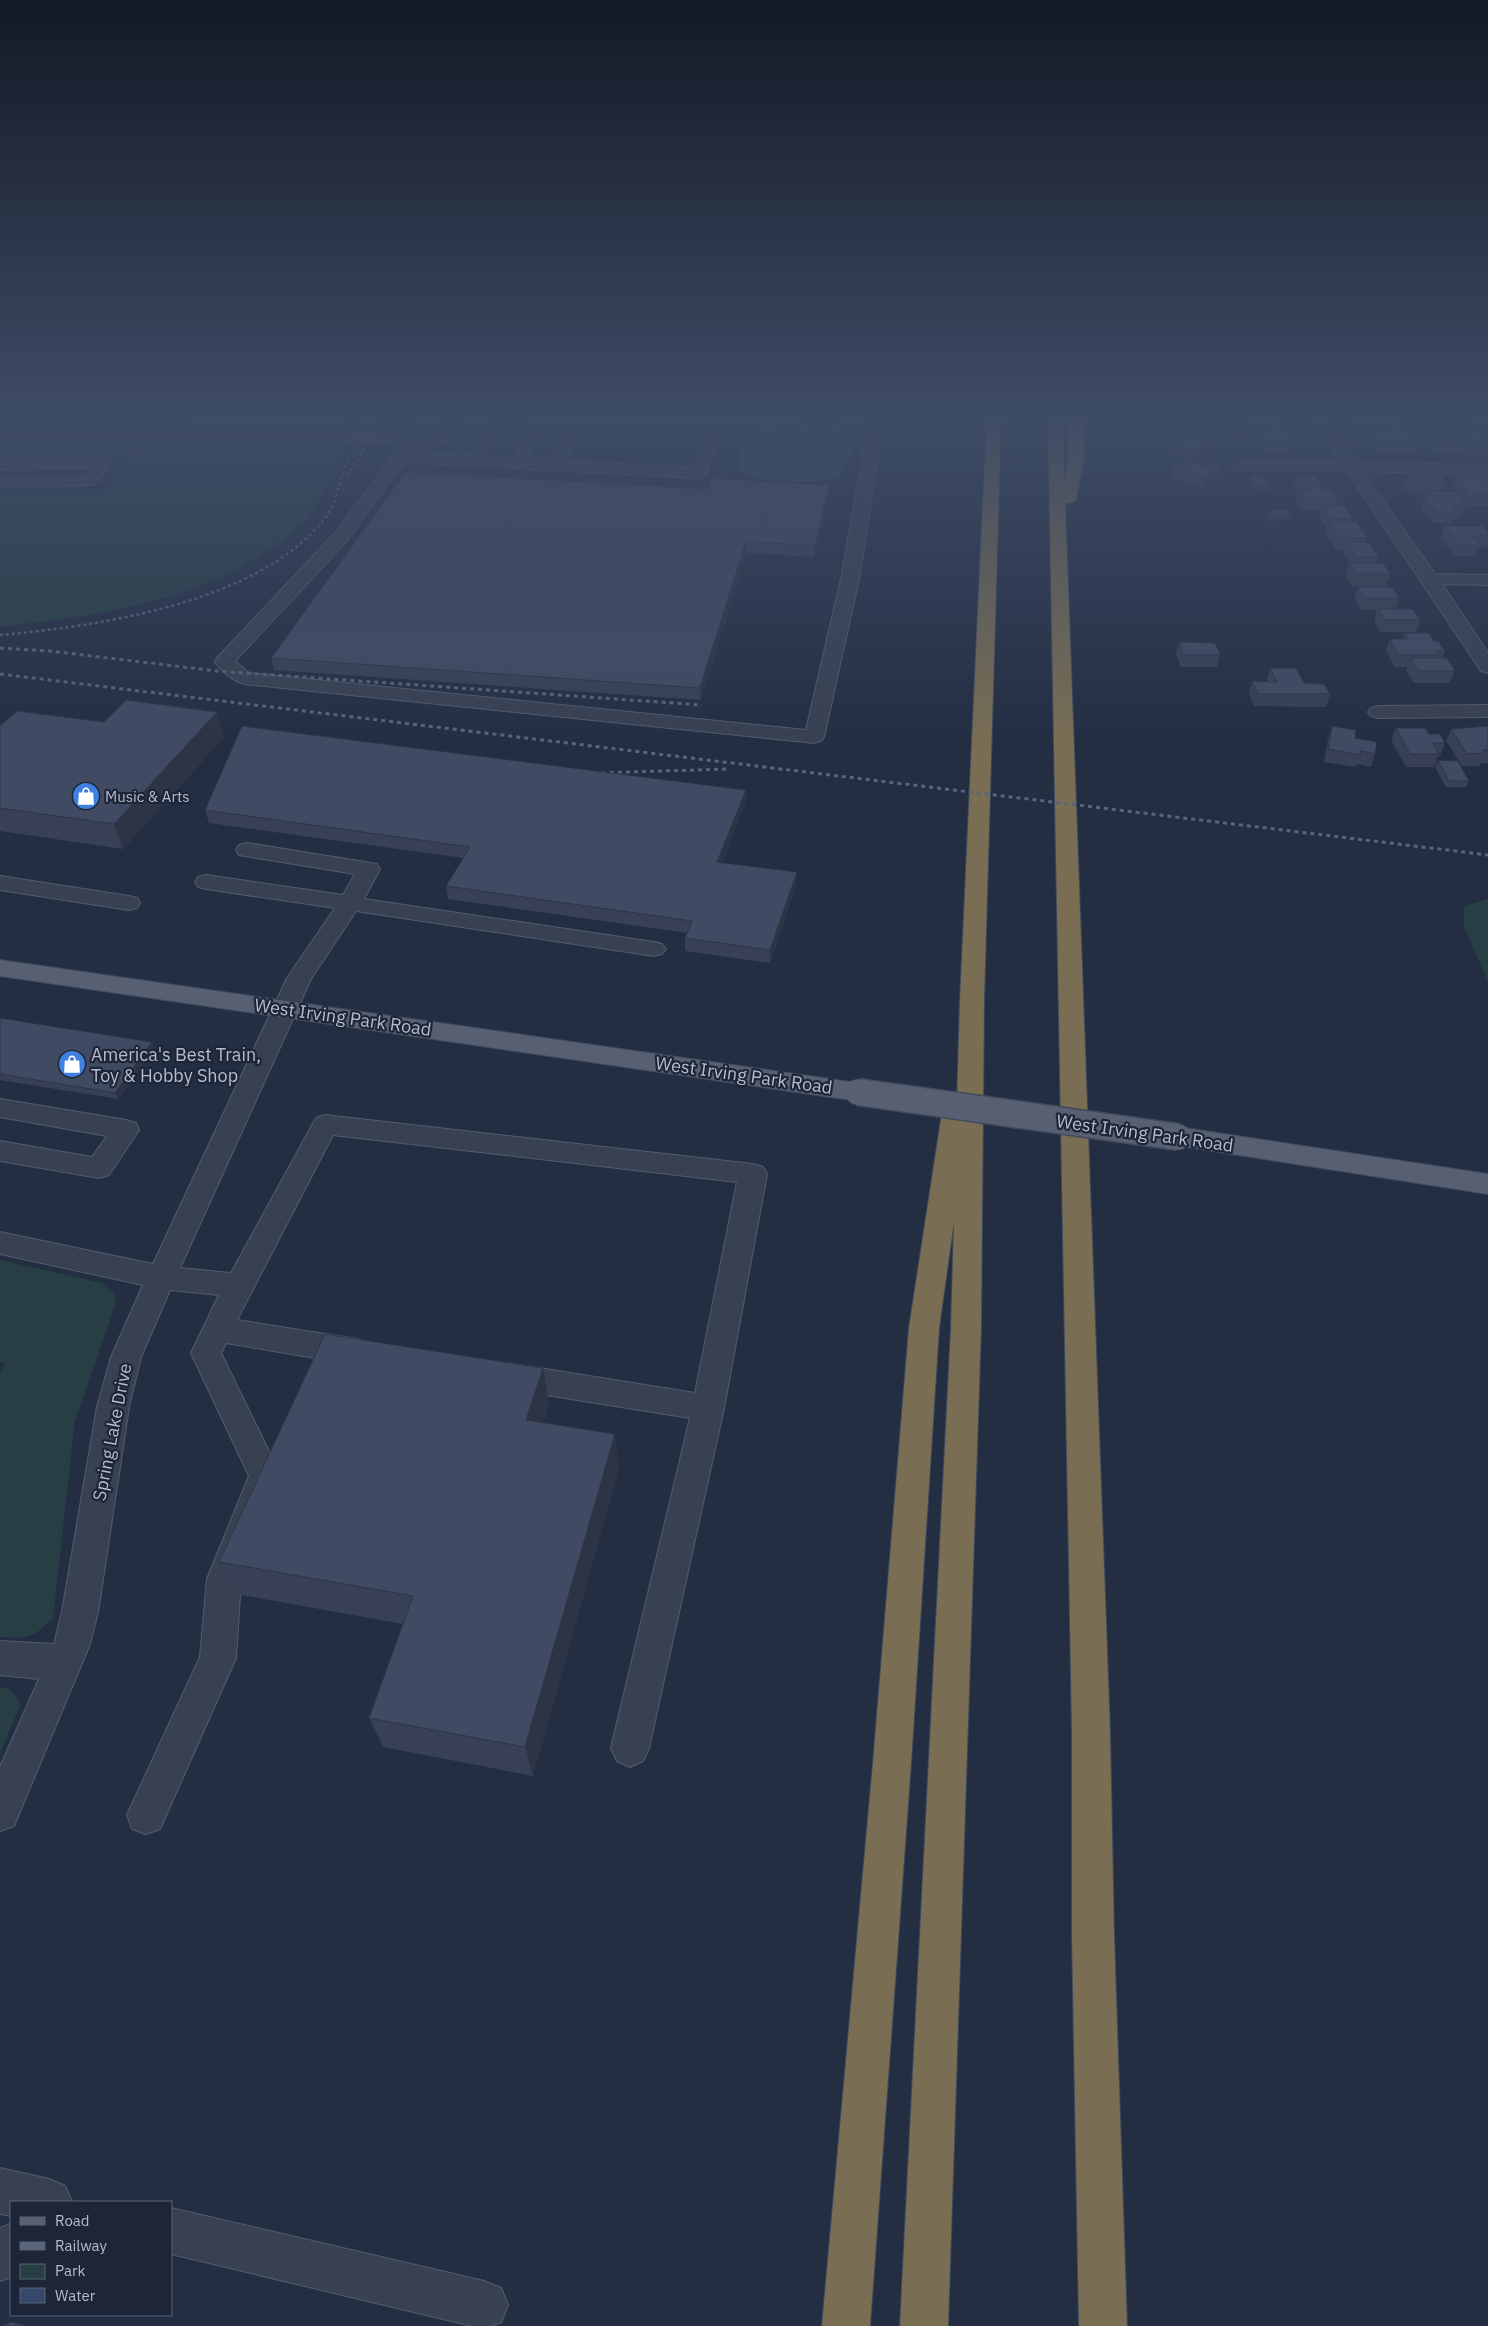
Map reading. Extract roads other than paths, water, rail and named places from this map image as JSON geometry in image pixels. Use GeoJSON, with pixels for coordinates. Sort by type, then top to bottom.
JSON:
{"type":"FeatureCollection","features":[{"type":"Feature","properties":{"kind":"highway"},"geometry":{"type":"LineString","coordinates":[[924,2326],[966,1328],[972,1000],[990,525]]}},
{"type":"Feature","properties":{"kind":"highway"},"geometry":{"type":"LineString","coordinates":[[1059,525],[1091,1732],[1093,1935],[1103,2326]]}},
{"type":"Feature","properties":{"kind":"highway"},"geometry":{"type":"LineString","coordinates":[[1060,545],[1064,525]]}},
{"type":"Feature","properties":{"kind":"highway"},"geometry":{"type":"LineString","coordinates":[[846,2326],[892,1763],[924,1328],[972,1000]]}},
{"type":"Feature","properties":{"kind":"main road","name":"West Irving Park Road"},"geometry":{"type":"LineString","coordinates":[[0,968],[1488,1184]]}},
{"type":"Feature","properties":{"kind":"street"},"geometry":{"type":"LineString","coordinates":[[350,525],[340,538],[224,662],[244,678],[814,737],[850,579],[860,525]]}},
{"type":"Feature","properties":{"kind":"street"},"geometry":{"type":"LineString","coordinates":[[1391,525],[1488,667]]}},
{"type":"Feature","properties":{"kind":"street"},"geometry":{"type":"LineString","coordinates":[[1430,579],[1488,580]]}},
{"type":"Feature","properties":{"kind":"street"},"geometry":{"type":"LineString","coordinates":[[1378,712],[1488,711]]}},
{"type":"Feature","properties":{"kind":"street","name":"Spring Lake Drive"},"geometry":{"type":"LineString","coordinates":[[0,1812],[72,1644],[80,1612],[113,1407],[126,1357],[304,968],[350,903],[369,869],[247,850]]}},
{"type":"Feature","properties":{"kind":"street"},"geometry":{"type":"LineString","coordinates":[[206,882],[654,949]]}},
{"type":"Feature","properties":{"kind":"street"},"geometry":{"type":"LineString","coordinates":[[0,883],[129,903]]}},
{"type":"Feature","properties":{"kind":"street"},"geometry":{"type":"LineString","coordinates":[[0,1108],[31,1112],[126,1130],[99,1168],[1,1153],[31,1112]]}},
{"type":"Feature","properties":{"kind":"street"},"geometry":{"type":"LineString","coordinates":[[146,1815],[218,1658],[224,1579],[265,1476],[206,1354],[239,1286],[326,1125],[753,1174],[708,1408],[630,1748]]}},
{"type":"Feature","properties":{"kind":"street"},"geometry":{"type":"LineString","coordinates":[[0,1242],[161,1277],[239,1286]]}},
{"type":"Feature","properties":{"kind":"street"},"geometry":{"type":"LineString","coordinates":[[218,1329],[384,1356]]}},
{"type":"Feature","properties":{"kind":"street"},"geometry":{"type":"LineString","coordinates":[[482,1372],[708,1408]]}},
{"type":"Feature","properties":{"kind":"street"},"geometry":{"type":"LineString","coordinates":[[0,1658],[64,1663]]}},
{"type":"Feature","properties":{"kind":"street"},"geometry":{"type":"LineString","coordinates":[[0,2191],[45,2201]]}},
{"type":"Feature","properties":{"kind":"street"},"geometry":{"type":"LineString","coordinates":[[172,2231],[484,2305]]}},
{"type":"Feature","properties":{"kind":"street"},"geometry":{"type":"LineString","coordinates":[[0,2258],[10,2247]]}},
{"type":"Feature","properties":{"kind":"railway"},"geometry":{"type":"LineString","coordinates":[[0,635],[84,625],[130,616],[177,604],[221,589],[262,570],[297,546],[318,525]]}},
{"type":"Feature","properties":{"kind":"railway"},"geometry":{"type":"LineString","coordinates":[[0,648],[50,651],[217,671],[702,705]]}},
{"type":"Feature","properties":{"kind":"railway"},"geometry":{"type":"LineString","coordinates":[[0,674],[1488,855]]}},
{"type":"Feature","properties":{"kind":"railway"},"geometry":{"type":"LineString","coordinates":[[594,773],[729,769]]}},
{"type":"Feature","properties":{"kind":"place","name":"Music & Arts"},"geometry":{"type":"Point","coordinates":[86,796]}},
{"type":"Feature","properties":{"kind":"place","name":"America's Best Train, Toy & Hobby Shop"},"geometry":{"type":"Point","coordinates":[72,1064]}}]}
